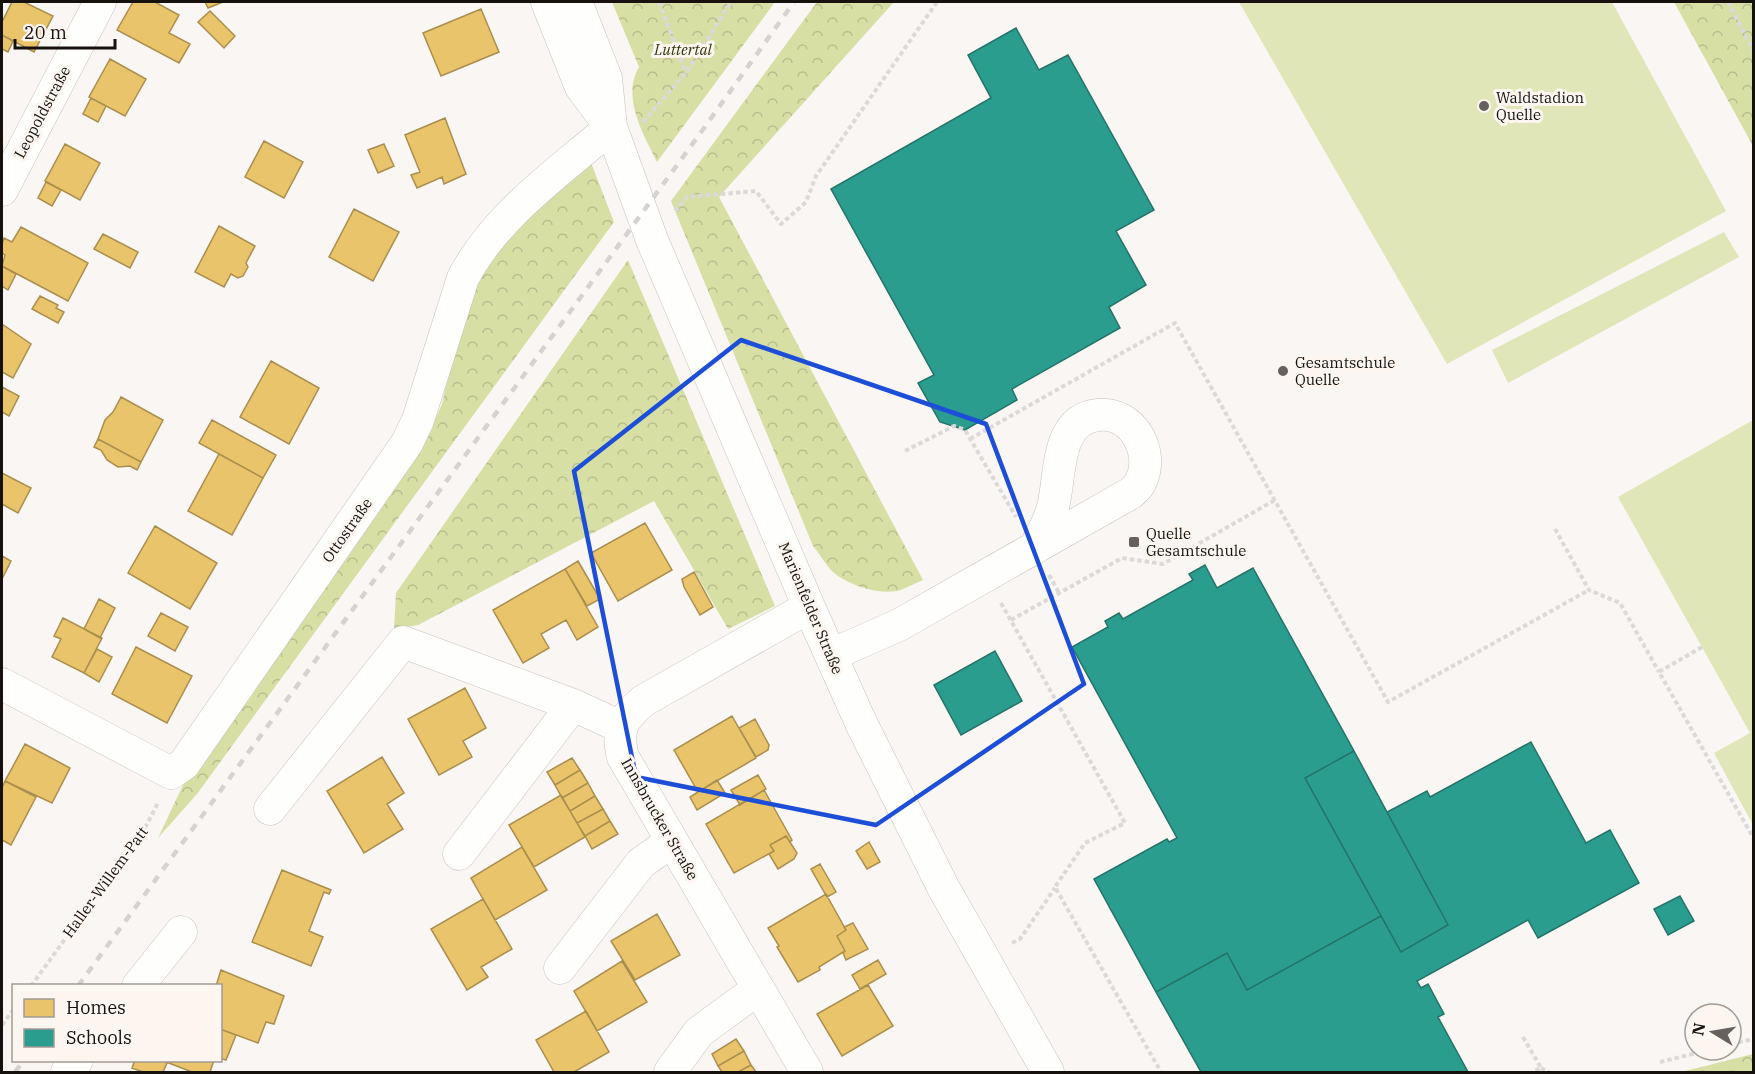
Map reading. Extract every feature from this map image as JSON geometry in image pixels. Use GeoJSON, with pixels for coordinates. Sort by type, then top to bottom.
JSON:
{"type":"FeatureCollection","features":[{"type":"Feature","properties":{"kind":"street","name":"Leopoldstraße"},"geometry":{"type":"LineString","coordinates":[[2,190],[99,2]]}},
{"type":"Feature","properties":{"kind":"street","name":"Marienfelder Straße"},"geometry":{"type":"LineString","coordinates":[[547,2],[582,87],[615,138]]}},
{"type":"Feature","properties":{"kind":"street","name":"Marienfelder Straße"},"geometry":{"type":"LineString","coordinates":[[576,2],[606,78],[615,138],[652,240],[809,607],[902,807],[982,958],[1048,1072]]}},
{"type":"Feature","properties":{"kind":"street","name":"Ottostraße"},"geometry":{"type":"LineString","coordinates":[[171,773],[184,765],[407,443],[418,420],[463,278],[473,258],[511,213],[615,138]]}},
{"type":"Feature","properties":{"kind":"street"},"geometry":{"type":"LineString","coordinates":[[831,655],[899,625],[1034,549]]}},
{"type":"Feature","properties":{"kind":"street"},"geometry":{"type":"LineString","coordinates":[[270,809],[403,642],[573,705],[621,727],[631,712],[644,701],[809,607]]}},
{"type":"Feature","properties":{"kind":"street"},"geometry":{"type":"LineString","coordinates":[[2,684],[171,773]]}},
{"type":"Feature","properties":{"kind":"street"},"geometry":{"type":"LineString","coordinates":[[459,854],[573,705]]}},
{"type":"Feature","properties":{"kind":"street","name":"Innsbrucker Straße"},"geometry":{"type":"LineString","coordinates":[[621,727],[620,742],[623,757],[807,1072]]}},
{"type":"Feature","properties":{"kind":"street"},"geometry":{"type":"LineString","coordinates":[[560,968],[641,863],[672,842]]}},
{"type":"Feature","properties":{"kind":"street"},"geometry":{"type":"LineString","coordinates":[[140,984],[181,932]]}},
{"type":"Feature","properties":{"kind":"street"},"geometry":{"type":"LineString","coordinates":[[670,1072],[699,1032],[758,989]]}},
{"type":"Feature","properties":{"kind":"path"},"geometry":{"type":"LineString","coordinates":[[659,2],[686,73]]}},
{"type":"Feature","properties":{"kind":"path"},"geometry":{"type":"LineString","coordinates":[[615,138],[686,73],[731,2]]}},
{"type":"Feature","properties":{"kind":"path"},"geometry":{"type":"LineString","coordinates":[[652,240],[687,197],[756,191],[781,224],[806,202],[816,176],[937,2]]}},
{"type":"Feature","properties":{"kind":"path"},"geometry":{"type":"LineString","coordinates":[[1728,2],[1754,53]]}},
{"type":"Feature","properties":{"kind":"path"},"geometry":{"type":"LineString","coordinates":[[970,439],[1175,323],[1388,702],[1589,590]]}},
{"type":"Feature","properties":{"kind":"path"},"geometry":{"type":"LineString","coordinates":[[905,451],[954,426],[965,430],[1059,593]]}},
{"type":"Feature","properties":{"kind":"path"},"geometry":{"type":"LineString","coordinates":[[1011,620],[1122,558],[1163,564],[1275,500]]}},
{"type":"Feature","properties":{"kind":"path"},"geometry":{"type":"LineString","coordinates":[[1555,529],[1589,590],[1620,603],[1754,839]]}},
{"type":"Feature","properties":{"kind":"path"},"geometry":{"type":"LineString","coordinates":[[982,958],[1020,939],[1085,843],[1125,823],[986,576]]}},
{"type":"Feature","properties":{"kind":"path"},"geometry":{"type":"LineString","coordinates":[[1659,672],[1702,647]]}},
{"type":"Feature","properties":{"kind":"path","name":"Haller-Willem-Patt"},"geometry":{"type":"LineString","coordinates":[[32,984],[144,830],[162,797],[171,773]]}},
{"type":"Feature","properties":{"kind":"path"},"geometry":{"type":"LineString","coordinates":[[1055,887],[1161,1072]]}},
{"type":"Feature","properties":{"kind":"path"},"geometry":{"type":"LineString","coordinates":[[2,1025],[12,1012]]}},
{"type":"Feature","properties":{"kind":"path"},"geometry":{"type":"LineString","coordinates":[[1523,1037],[1541,1068],[1549,1072]]}},
{"type":"Feature","properties":{"kind":"path"},"geometry":{"type":"LineString","coordinates":[[1660,1062],[1683,1056]]}},
{"type":"Feature","properties":{"kind":"path"},"geometry":{"type":"LineString","coordinates":[[1532,1072],[1541,1068]]}},
{"type":"Feature","properties":{"kind":"highlighted area"},"geometry":{"type":"Polygon","coordinates":[[[741,340],[986,424],[1084,684],[876,825],[636,777],[574,471],[741,340]]]}},
{"type":"Feature","properties":{"kind":"green space","name":"Luttertal"},"geometry":{"type":"Polygon","coordinates":[[[612,2],[775,2],[657,162],[636,116],[633,103],[634,79],[639,67],[612,2]]]}},
{"type":"Feature","properties":{"kind":"green space"},"geometry":{"type":"Polygon","coordinates":[[[817,2],[894,2],[719,197],[923,580],[901,590],[883,592],[863,588],[844,580],[830,569],[813,546],[671,201],[817,2]]]}},
{"type":"Feature","properties":{"kind":"green space","name":"Waldstadion Quelle"},"geometry":{"type":"Polygon","coordinates":[[[1239,2],[1612,2],[1726,211],[1447,364],[1239,2]]]}},
{"type":"Feature","properties":{"kind":"green space"},"geometry":{"type":"Polygon","coordinates":[[[1674,2],[1753,2],[1753,146],[1674,2]]]}},
{"type":"Feature","properties":{"kind":"green space"},"geometry":{"type":"Polygon","coordinates":[[[590,160],[614,222],[197,794],[158,838],[183,785],[430,431],[442,404],[461,319],[472,287],[517,222],[590,160]]]}},
{"type":"Feature","properties":{"kind":"green space"},"geometry":{"type":"Polygon","coordinates":[[[1724,232],[1739,257],[1508,383],[1492,350],[1724,232]]]}},
{"type":"Feature","properties":{"kind":"green space"},"geometry":{"type":"Polygon","coordinates":[[[628,260],[775,606],[728,629],[654,501],[418,625],[394,629],[396,593],[628,260]]]}},
{"type":"Feature","properties":{"kind":"green space"},"geometry":{"type":"Polygon","coordinates":[[[1753,420],[1753,825],[1714,753],[1750,733],[1618,497],[1753,420]]]}},
{"type":"Feature","properties":{"kind":"green space"},"geometry":{"type":"Polygon","coordinates":[[[1753,1054],[1753,1072],[1681,1072],[1721,1062],[1743,1062],[1743,1056],[1753,1054]]]}},
{"type":"Feature","properties":{"kind":"building: Homes"},"geometry":{"type":"Polygon","coordinates":[[[12,2],[24,2],[53,16],[34,52],[2,35],[2,22],[12,2]]]}},
{"type":"Feature","properties":{"kind":"building: Homes"},"geometry":{"type":"Polygon","coordinates":[[[133,2],[155,2],[179,15],[169,33],[190,44],[179,63],[117,30],[133,2]]]}},
{"type":"Feature","properties":{"kind":"building: Homes"},"geometry":{"type":"Polygon","coordinates":[[[205,2],[223,2],[208,8],[205,2]]]}},
{"type":"Feature","properties":{"kind":"building: Homes"},"geometry":{"type":"Polygon","coordinates":[[[481,9],[499,52],[441,76],[423,33],[481,9]]]}},
{"type":"Feature","properties":{"kind":"building: Homes"},"geometry":{"type":"Polygon","coordinates":[[[210,11],[235,36],[224,48],[198,22],[210,11]]]}},
{"type":"Feature","properties":{"kind":"building: Homes"},"geometry":{"type":"Polygon","coordinates":[[[2,35],[13,41],[8,52],[2,49],[2,35]]]}},
{"type":"Feature","properties":{"kind":"building: Homes"},"geometry":{"type":"Polygon","coordinates":[[[110,59],[146,79],[125,116],[89,97],[110,59]]]}},
{"type":"Feature","properties":{"kind":"building: Homes"},"geometry":{"type":"Polygon","coordinates":[[[91,98],[106,106],[98,122],[83,114],[91,98]]]}},
{"type":"Feature","properties":{"kind":"building: Homes"},"geometry":{"type":"Polygon","coordinates":[[[445,118],[466,174],[444,184],[442,177],[417,188],[411,175],[420,172],[405,135],[445,118]]]}},
{"type":"Feature","properties":{"kind":"building: Homes"},"geometry":{"type":"Polygon","coordinates":[[[264,141],[303,162],[284,198],[245,177],[264,141]]]}},
{"type":"Feature","properties":{"kind":"building: Homes"},"geometry":{"type":"Polygon","coordinates":[[[65,144],[100,163],[80,200],[45,181],[65,144]]]}},
{"type":"Feature","properties":{"kind":"building: Homes"},"geometry":{"type":"Polygon","coordinates":[[[384,144],[394,166],[378,173],[368,150],[384,144]]]}},
{"type":"Feature","properties":{"kind":"building: Homes"},"geometry":{"type":"Polygon","coordinates":[[[46,182],[61,190],[52,206],[38,198],[46,182]]]}},
{"type":"Feature","properties":{"kind":"building: Homes"},"geometry":{"type":"Polygon","coordinates":[[[354,209],[399,232],[373,281],[329,257],[354,209]]]}},
{"type":"Feature","properties":{"kind":"building: Homes"},"geometry":{"type":"Polygon","coordinates":[[[219,226],[255,246],[246,263],[248,267],[243,276],[238,278],[231,274],[224,287],[195,272],[219,226]]]}},
{"type":"Feature","properties":{"kind":"building: Homes"},"geometry":{"type":"Polygon","coordinates":[[[21,227],[88,263],[68,301],[2,266],[5,255],[2,253],[4,238],[12,242],[21,227]]]}},
{"type":"Feature","properties":{"kind":"building: Homes"},"geometry":{"type":"Polygon","coordinates":[[[103,234],[138,252],[130,268],[94,249],[103,234]]]}},
{"type":"Feature","properties":{"kind":"building: Homes"},"geometry":{"type":"Polygon","coordinates":[[[2,266],[16,274],[8,290],[2,286],[2,266]]]}},
{"type":"Feature","properties":{"kind":"building: Homes"},"geometry":{"type":"Polygon","coordinates":[[[40,296],[58,305],[56,308],[64,312],[58,323],[32,309],[40,296]]]}},
{"type":"Feature","properties":{"kind":"building: Homes"},"geometry":{"type":"Polygon","coordinates":[[[2,324],[31,344],[13,378],[2,372],[2,324]]]}},
{"type":"Feature","properties":{"kind":"building: Homes"},"geometry":{"type":"Polygon","coordinates":[[[271,361],[319,388],[289,444],[240,417],[271,361]]]}},
{"type":"Feature","properties":{"kind":"building: Homes"},"geometry":{"type":"Polygon","coordinates":[[[2,387],[19,396],[9,416],[2,412],[2,387]]]}},
{"type":"Feature","properties":{"kind":"building: Homes"},"geometry":{"type":"Polygon","coordinates":[[[121,397],[163,420],[141,462],[98,439],[105,420],[113,412],[121,397]]]}},
{"type":"Feature","properties":{"kind":"building: Homes"},"geometry":{"type":"Polygon","coordinates":[[[212,420],[276,455],[263,478],[199,443],[212,420]]]}},
{"type":"Feature","properties":{"kind":"building: Homes"},"geometry":{"type":"Polygon","coordinates":[[[98,439],[141,462],[137,470],[130,466],[118,467],[107,460],[101,450],[94,447],[98,439]]]}},
{"type":"Feature","properties":{"kind":"building: Homes"},"geometry":{"type":"Polygon","coordinates":[[[219,454],[263,478],[232,535],[188,511],[219,454]]]}},
{"type":"Feature","properties":{"kind":"building: Homes"},"geometry":{"type":"Polygon","coordinates":[[[2,473],[31,488],[18,513],[2,504],[2,473]]]}},
{"type":"Feature","properties":{"kind":"building: Homes"},"geometry":{"type":"Polygon","coordinates":[[[645,523],[672,570],[618,601],[591,553],[645,523]]]}},
{"type":"Feature","properties":{"kind":"building: Homes"},"geometry":{"type":"Polygon","coordinates":[[[155,526],[217,563],[190,609],[128,573],[155,526]]]}},
{"type":"Feature","properties":{"kind":"building: Homes"},"geometry":{"type":"Polygon","coordinates":[[[2,556],[11,561],[2,579],[2,556]]]}},
{"type":"Feature","properties":{"kind":"building: Homes"},"geometry":{"type":"Polygon","coordinates":[[[578,561],[600,599],[587,606],[565,569],[578,561]]]}},
{"type":"Feature","properties":{"kind":"building: Homes"},"geometry":{"type":"Polygon","coordinates":[[[565,569],[598,627],[577,640],[566,620],[541,634],[549,648],[523,663],[493,610],[565,569]]]}},
{"type":"Feature","properties":{"kind":"building: Homes"},"geometry":{"type":"Polygon","coordinates":[[[694,572],[713,607],[700,615],[682,579],[694,572]]]}},
{"type":"Feature","properties":{"kind":"building: Homes"},"geometry":{"type":"Polygon","coordinates":[[[99,599],[115,608],[100,638],[84,629],[99,599]]]}},
{"type":"Feature","properties":{"kind":"building: Homes"},"geometry":{"type":"Polygon","coordinates":[[[161,613],[188,627],[175,651],[148,636],[161,613]]]}},
{"type":"Feature","properties":{"kind":"building: Homes"},"geometry":{"type":"Polygon","coordinates":[[[63,618],[102,638],[84,673],[52,657],[61,639],[54,636],[63,618]]]}},
{"type":"Feature","properties":{"kind":"building: Homes"},"geometry":{"type":"Polygon","coordinates":[[[136,647],[192,676],[167,723],[112,694],[136,647]]]}},
{"type":"Feature","properties":{"kind":"building: Homes"},"geometry":{"type":"Polygon","coordinates":[[[97,649],[112,657],[99,682],[84,673],[97,649]]]}},
{"type":"Feature","properties":{"kind":"building: Homes"},"geometry":{"type":"Polygon","coordinates":[[[465,688],[486,728],[463,741],[472,757],[439,775],[408,719],[465,688]]]}},
{"type":"Feature","properties":{"kind":"building: Homes"},"geometry":{"type":"Polygon","coordinates":[[[732,716],[756,758],[698,792],[674,750],[732,716]]]}},
{"type":"Feature","properties":{"kind":"building: Homes"},"geometry":{"type":"Polygon","coordinates":[[[755,719],[769,745],[768,750],[756,757],[739,728],[755,719]]]}},
{"type":"Feature","properties":{"kind":"building: Homes"},"geometry":{"type":"Polygon","coordinates":[[[25,744],[70,768],[52,803],[5,781],[25,744]]]}},
{"type":"Feature","properties":{"kind":"building: Homes"},"geometry":{"type":"Polygon","coordinates":[[[382,757],[404,793],[387,804],[403,829],[364,853],[327,791],[382,757]]]}},
{"type":"Feature","properties":{"kind":"building: Homes"},"geometry":{"type":"Polygon","coordinates":[[[572,758],[580,770],[555,785],[547,772],[572,758]]]}},
{"type":"Feature","properties":{"kind":"building: Homes"},"geometry":{"type":"Polygon","coordinates":[[[580,770],[588,783],[562,798],[555,785],[580,770]]]}},
{"type":"Feature","properties":{"kind":"building: Homes"},"geometry":{"type":"Polygon","coordinates":[[[758,775],[766,789],[740,805],[731,790],[758,775]]]}},
{"type":"Feature","properties":{"kind":"building: Homes"},"geometry":{"type":"Polygon","coordinates":[[[717,780],[725,793],[697,810],[690,797],[717,780]]]}},
{"type":"Feature","properties":{"kind":"building: Homes"},"geometry":{"type":"Polygon","coordinates":[[[5,781],[36,797],[11,845],[2,840],[2,788],[5,781]]]}},
{"type":"Feature","properties":{"kind":"building: Homes"},"geometry":{"type":"Polygon","coordinates":[[[588,783],[595,796],[570,811],[562,798],[588,783]]]}},
{"type":"Feature","properties":{"kind":"building: Homes"},"geometry":{"type":"Polygon","coordinates":[[[764,790],[792,840],[790,842],[786,836],[770,845],[774,851],[734,873],[706,824],[764,790]]]}},
{"type":"Feature","properties":{"kind":"building: Homes"},"geometry":{"type":"Polygon","coordinates":[[[561,795],[585,837],[534,867],[509,825],[561,795]]]}},
{"type":"Feature","properties":{"kind":"building: Homes"},"geometry":{"type":"Polygon","coordinates":[[[595,796],[603,809],[577,823],[570,811],[595,796]]]}},
{"type":"Feature","properties":{"kind":"building: Homes"},"geometry":{"type":"Polygon","coordinates":[[[603,809],[610,821],[585,836],[577,823],[603,809]]]}},
{"type":"Feature","properties":{"kind":"building: Homes"},"geometry":{"type":"Polygon","coordinates":[[[610,821],[618,834],[592,849],[585,836],[610,821]]]}},
{"type":"Feature","properties":{"kind":"building: Homes"},"geometry":{"type":"Polygon","coordinates":[[[786,836],[797,853],[794,859],[778,869],[769,854],[774,851],[770,845],[786,836]]]}},
{"type":"Feature","properties":{"kind":"building: Homes"},"geometry":{"type":"Polygon","coordinates":[[[869,842],[880,862],[867,869],[856,851],[869,842]]]}},
{"type":"Feature","properties":{"kind":"building: Homes"},"geometry":{"type":"Polygon","coordinates":[[[522,847],[547,890],[495,920],[471,878],[522,847]]]}},
{"type":"Feature","properties":{"kind":"building: Homes"},"geometry":{"type":"Polygon","coordinates":[[[820,864],[836,892],[827,897],[811,869],[820,864]]]}},
{"type":"Feature","properties":{"kind":"building: Homes"},"geometry":{"type":"Polygon","coordinates":[[[282,870],[331,890],[329,894],[324,892],[309,931],[323,937],[311,966],[252,942],[282,870]]]}},
{"type":"Feature","properties":{"kind":"building: Homes"},"geometry":{"type":"Polygon","coordinates":[[[826,894],[846,930],[837,936],[845,951],[819,967],[820,970],[798,982],[768,928],[826,894]]]}},
{"type":"Feature","properties":{"kind":"building: Homes"},"geometry":{"type":"Polygon","coordinates":[[[483,899],[512,949],[481,967],[488,977],[467,990],[431,929],[483,899]]]}},
{"type":"Feature","properties":{"kind":"building: Homes"},"geometry":{"type":"Polygon","coordinates":[[[657,914],[680,955],[635,980],[611,941],[657,914]]]}},
{"type":"Feature","properties":{"kind":"building: Homes"},"geometry":{"type":"Polygon","coordinates":[[[853,923],[868,949],[846,960],[843,953],[845,951],[837,936],[846,930],[844,927],[853,923]]]}},
{"type":"Feature","properties":{"kind":"building: Homes"},"geometry":{"type":"Polygon","coordinates":[[[878,960],[886,974],[860,989],[852,975],[878,960]]]}},
{"type":"Feature","properties":{"kind":"building: Homes"},"geometry":{"type":"Polygon","coordinates":[[[622,961],[647,1002],[597,1031],[574,991],[622,961]]]}},
{"type":"Feature","properties":{"kind":"building: Homes"},"geometry":{"type":"Polygon","coordinates":[[[221,970],[284,996],[274,1024],[266,1022],[258,1043],[222,1030],[222,984],[217,984],[221,970]]]}},
{"type":"Feature","properties":{"kind":"building: Homes"},"geometry":{"type":"Polygon","coordinates":[[[868,985],[893,1026],[842,1056],[817,1014],[868,985]]]}},
{"type":"Feature","properties":{"kind":"building: Homes"},"geometry":{"type":"Polygon","coordinates":[[[586,1011],[609,1052],[574,1072],[554,1072],[536,1040],[586,1011]]]}},
{"type":"Feature","properties":{"kind":"building: Homes"},"geometry":{"type":"Polygon","coordinates":[[[222,1030],[236,1035],[226,1060],[222,1059],[222,1030]]]}},
{"type":"Feature","properties":{"kind":"building: Homes"},"geometry":{"type":"Polygon","coordinates":[[[736,1039],[744,1051],[718,1066],[712,1054],[736,1039]]]}},
{"type":"Feature","properties":{"kind":"building: Homes"},"geometry":{"type":"Polygon","coordinates":[[[744,1051],[751,1065],[738,1072],[722,1072],[718,1066],[744,1051]]]}},
{"type":"Feature","properties":{"kind":"building: Homes"},"geometry":{"type":"Polygon","coordinates":[[[134,1062],[167,1063],[163,1072],[143,1072],[132,1068],[134,1062]]]}},
{"type":"Feature","properties":{"kind":"building: Homes"},"geometry":{"type":"Polygon","coordinates":[[[166,1062],[213,1062],[210,1072],[192,1072],[166,1062]]]}},
{"type":"Feature","properties":{"kind":"building: Homes"},"geometry":{"type":"Polygon","coordinates":[[[751,1065],[756,1072],[738,1072],[751,1065]]]}},
{"type":"Feature","properties":{"kind":"building: Schools"},"geometry":{"type":"Polygon","coordinates":[[[1016,28],[1039,70],[1068,55],[1154,210],[1116,231],[1146,285],[1109,307],[1120,328],[1012,389],[1017,400],[965,430],[940,422],[918,383],[934,375],[831,189],[991,98],[968,55],[1016,28]]]}},
{"type":"Feature","properties":{"kind":"building: Schools"},"geometry":{"type":"Polygon","coordinates":[[[1205,565],[1217,588],[1253,568],[1354,751],[1305,778],[1381,916],[1247,990],[1227,953],[1156,992],[1094,879],[1167,839],[1169,842],[1177,838],[1072,647],[1108,627],[1105,621],[1119,613],[1123,619],[1193,580],[1189,574],[1205,565]]]}},
{"type":"Feature","properties":{"kind":"building: Schools"},"geometry":{"type":"Polygon","coordinates":[[[995,651],[1022,701],[961,735],[934,685],[995,651]]]}},
{"type":"Feature","properties":{"kind":"building: Schools"},"geometry":{"type":"Polygon","coordinates":[[[1531,742],[1586,843],[1610,830],[1639,883],[1538,938],[1528,920],[1417,981],[1421,988],[1428,984],[1444,1014],[1438,1017],[1468,1072],[1201,1072],[1156,992],[1227,953],[1247,990],[1381,916],[1401,952],[1448,925],[1387,812],[1427,791],[1430,797],[1531,742]]]}},
{"type":"Feature","properties":{"kind":"building: Schools"},"geometry":{"type":"Polygon","coordinates":[[[1354,751],[1448,925],[1401,952],[1305,778],[1354,751]]]}},
{"type":"Feature","properties":{"kind":"building: Schools"},"geometry":{"type":"Polygon","coordinates":[[[1680,896],[1694,921],[1668,935],[1654,909],[1680,896]]]}},
{"type":"Feature","properties":{"kind":"railway"},"geometry":{"type":"LineString","coordinates":[[79,984],[794,2]]}},
{"type":"Feature","properties":{"kind":"railway"},"geometry":{"type":"LineString","coordinates":[[15,1072],[22,1062]]}},
{"type":"Feature","properties":{"kind":"place","name":"Waldstadion Quelle"},"geometry":{"type":"Point","coordinates":[1484,106]}},
{"type":"Feature","properties":{"kind":"place","name":"Gesamtschule Quelle"},"geometry":{"type":"Point","coordinates":[1283,371]}},
{"type":"Feature","properties":{"kind":"place","name":"Quelle Gesamtschule"},"geometry":{"type":"Point","coordinates":[1134,542]}}]}
